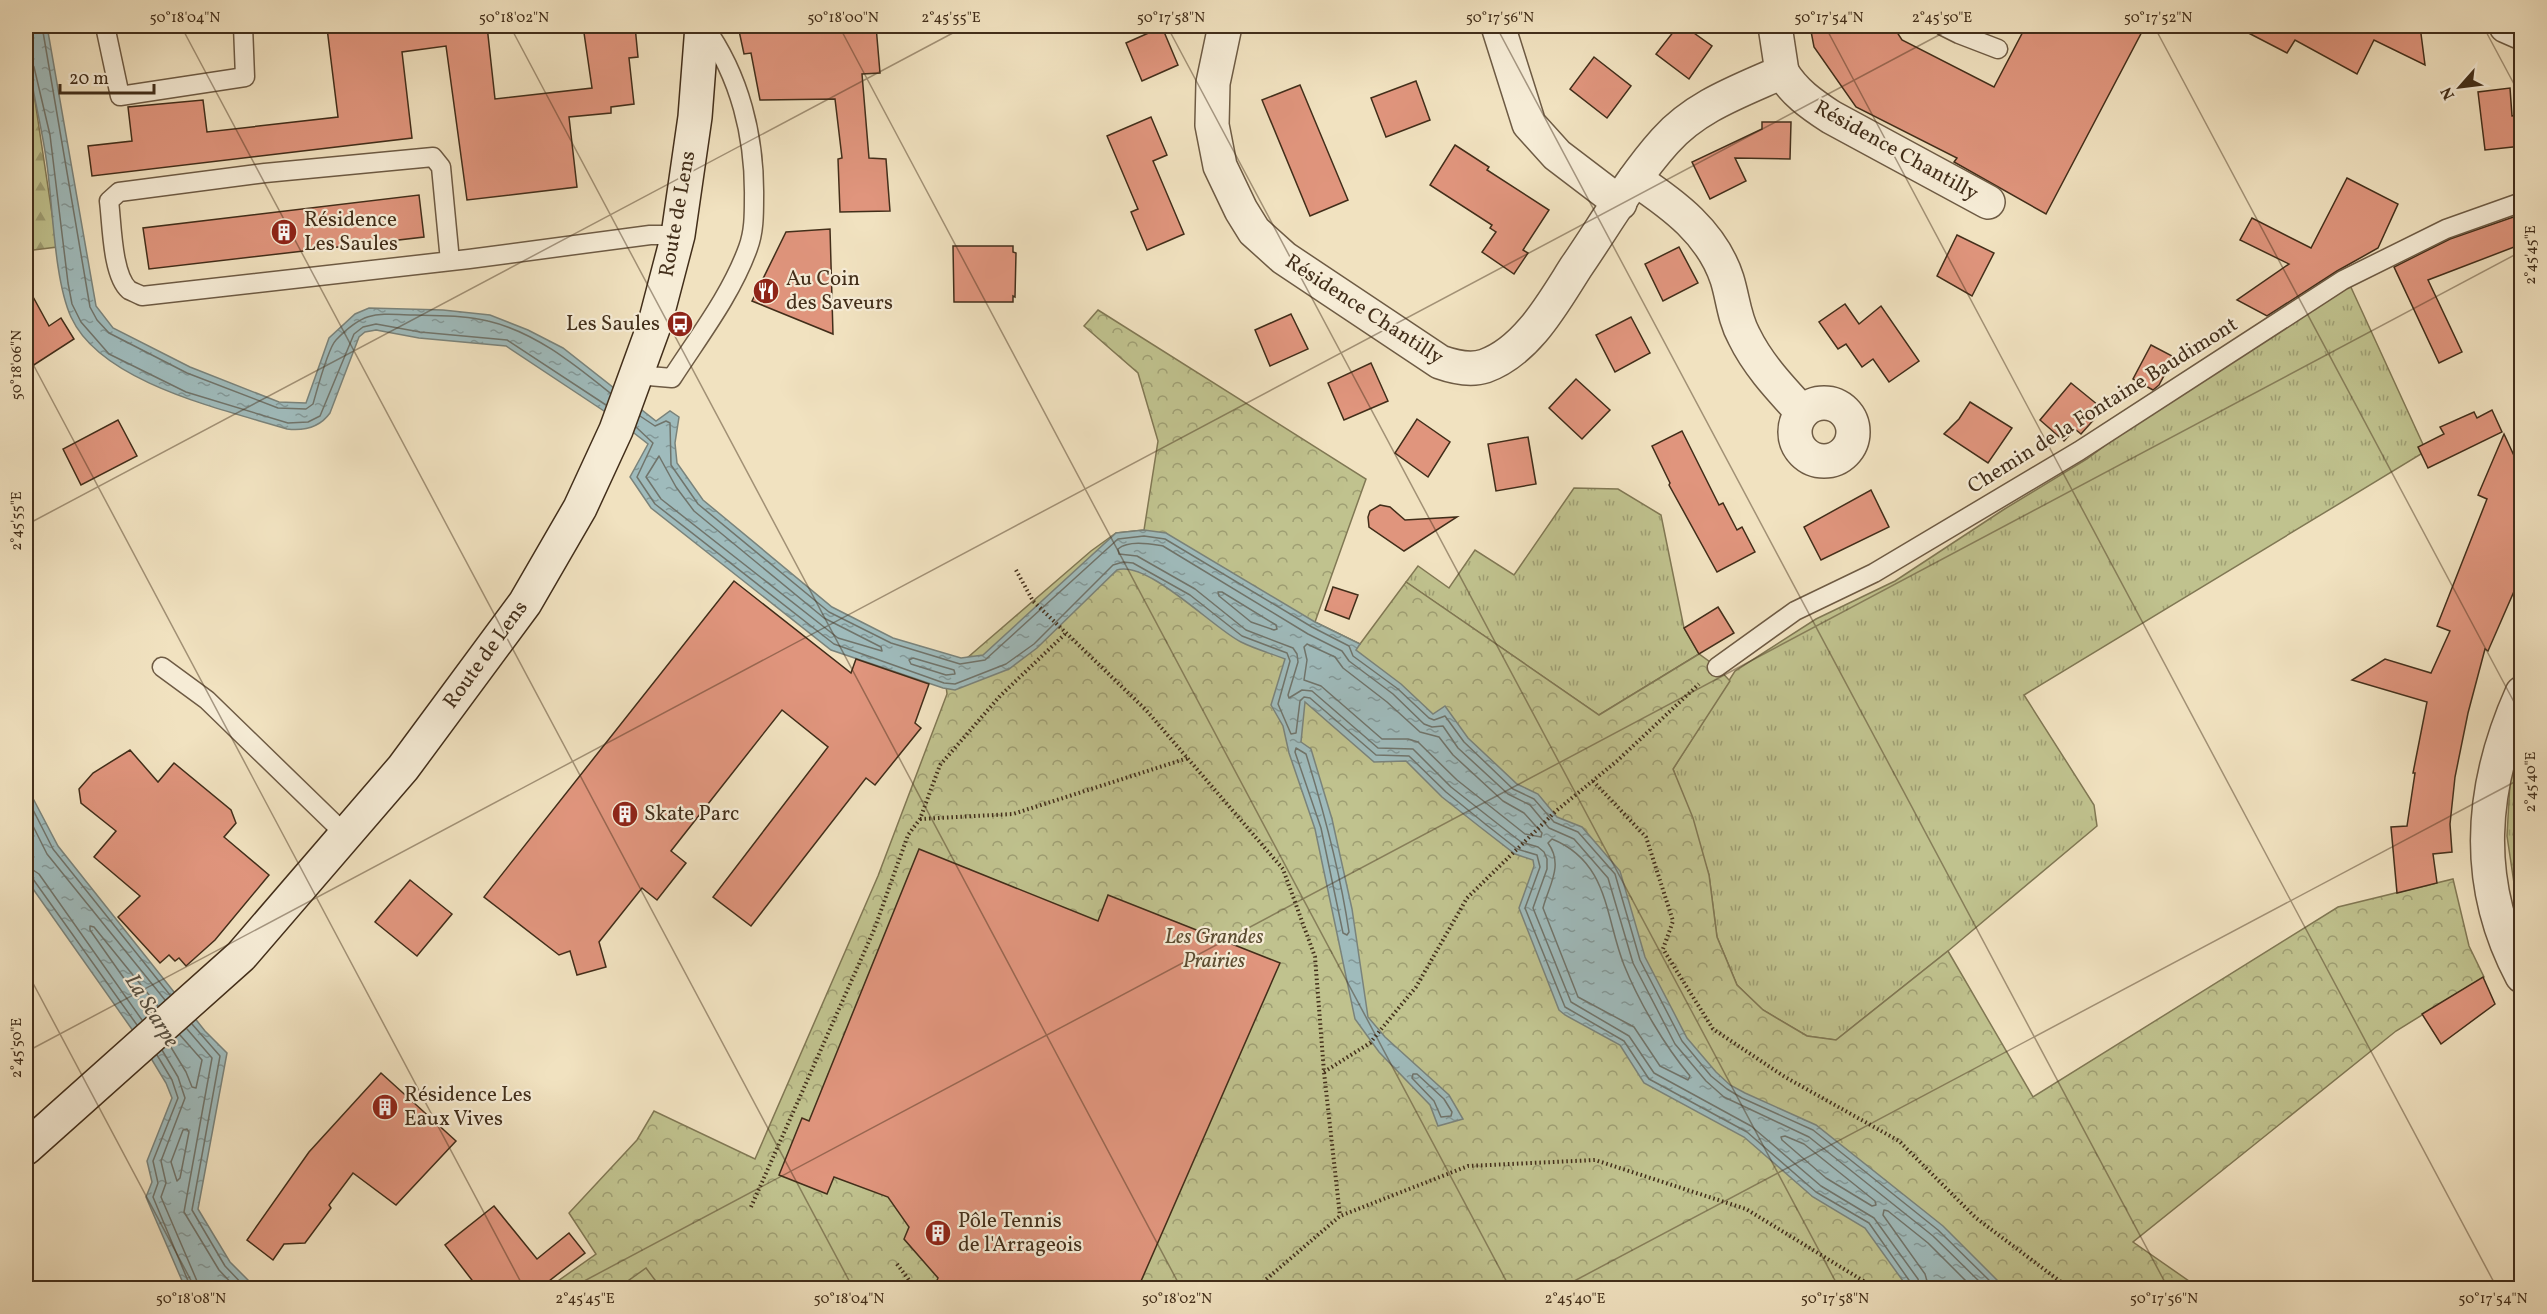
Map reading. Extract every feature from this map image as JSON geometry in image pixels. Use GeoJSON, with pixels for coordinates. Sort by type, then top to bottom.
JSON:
{"type":"FeatureCollection","features":[{"type":"Feature","properties":{"kind":"street","name":"Route de Lens"},"geometry":{"type":"LineString","coordinates":[[26,1148],[241,956],[402,768],[525,603],[580,508],[616,430],[663,295],[678,235],[695,117],[703,26]]}},
{"type":"Feature","properties":{"kind":"street","name":"Résidence Chantilly"},"geometry":{"type":"LineString","coordinates":[[1225,26],[1213,83],[1212,125],[1220,166],[1254,231],[1284,258],[1440,362],[1463,368],[1485,366],[1519,343],[1546,312],[1665,140],[1699,112],[1782,72]]}},
{"type":"Feature","properties":{"kind":"street"},"geometry":{"type":"LineString","coordinates":[[1498,26],[1529,124],[1557,155],[1628,191],[1676,208],[1710,243],[1721,262],[1742,333],[1753,354],[1765,371],[1802,412]]}},
{"type":"Feature","properties":{"kind":"street","name":"Résidence Chantilly"},"geometry":{"type":"LineString","coordinates":[[1775,26],[1782,72],[1790,86],[1808,102],[1831,117],[1988,202]]}},
{"type":"Feature","properties":{"kind":"street"},"geometry":{"type":"LineString","coordinates":[[2506,26],[2522,33]]}},
{"type":"Feature","properties":{"kind":"street"},"geometry":{"type":"LineString","coordinates":[[2522,693],[2500,748],[2492,778],[2487,836],[2489,873],[2498,915],[2522,976]]}},
{"type":"Feature","properties":{"kind":"lane"},"geometry":{"type":"LineString","coordinates":[[105,26],[120,96],[245,77],[243,26]]}},
{"type":"Feature","properties":{"kind":"lane"},"geometry":{"type":"LineString","coordinates":[[633,386],[672,378],[736,275],[749,245],[753,219],[753,157],[748,122],[728,64],[703,26]]}},
{"type":"Feature","properties":{"kind":"lane"},"geometry":{"type":"LineString","coordinates":[[1942,26],[1998,49]]}},
{"type":"Feature","properties":{"kind":"lane"},"geometry":{"type":"LineString","coordinates":[[450,261],[441,167],[433,157],[265,173],[119,192],[110,201],[118,268],[122,281],[130,291],[142,296],[450,261],[650,235],[678,235]]}},
{"type":"Feature","properties":{"kind":"lane","name":"Chemin de la Fontaine Baudimont"},"geometry":{"type":"LineString","coordinates":[[1717,667],[1794,611],[1874,573],[2079,451],[2343,280],[2445,229],[2522,202]]}},
{"type":"Feature","properties":{"kind":"lane"},"geometry":{"type":"LineString","coordinates":[[162,667],[207,700],[346,835]]}},
{"type":"Feature","properties":{"kind":"path"},"geometry":{"type":"LineString","coordinates":[[1016,570],[1033,601],[1146,710],[1283,868],[1315,957],[1324,1072],[1340,1216]]}},
{"type":"Feature","properties":{"kind":"path"},"geometry":{"type":"LineString","coordinates":[[751,1207],[874,930],[908,835],[920,819],[940,765],[1000,696],[1065,634]]}},
{"type":"Feature","properties":{"kind":"path"},"geometry":{"type":"LineString","coordinates":[[1324,1072],[1370,1043],[1416,987],[1467,898],[1557,811],[1717,667]]}},
{"type":"Feature","properties":{"kind":"path"},"geometry":{"type":"LineString","coordinates":[[920,819],[1013,814],[1188,758]]}},
{"type":"Feature","properties":{"kind":"path"},"geometry":{"type":"LineString","coordinates":[[1593,781],[1647,837],[1673,921],[1663,949],[1713,1029],[1785,1077],[1899,1141],[1976,1218],[2069,1288]]}},
{"type":"Feature","properties":{"kind":"path"},"geometry":{"type":"LineString","coordinates":[[1256,1288],[1340,1216],[1468,1166],[1595,1160],[1746,1209],[1875,1288]]}},
{"type":"Feature","properties":{"kind":"path"},"geometry":{"type":"LineString","coordinates":[[897,1264],[915,1288]]}},
{"type":"Feature","properties":{"kind":"green space"},"geometry":{"type":"Polygon","coordinates":[[[26,41],[57,247],[26,251],[26,41]]]}},
{"type":"Feature","properties":{"kind":"green space"},"geometry":{"type":"Polygon","coordinates":[[[2349,283],[2426,451],[2024,695],[2094,805],[2097,826],[1948,951],[1836,1040],[1807,1036],[1763,1010],[1737,985],[1717,937],[1709,875],[1673,769],[1735,671],[1816,619],[1895,581],[2003,510],[2087,459],[2165,401],[2349,283]]]}},
{"type":"Feature","properties":{"kind":"green space","name":"Les Grandes Prairies"},"geometry":{"type":"Polygon","coordinates":[[[1098,310],[1366,479],[1315,622],[1360,644],[1406,582],[1599,715],[1699,654],[1717,667],[1730,681],[1673,769],[1693,818],[1709,875],[1717,937],[1737,985],[1763,1010],[1807,1036],[1836,1040],[1948,951],[2033,1097],[2338,907],[2453,879],[2469,946],[2484,977],[2396,1031],[2133,1242],[2199,1288],[548,1288],[596,1254],[569,1213],[637,1140],[654,1111],[755,1159],[878,876],[947,694],[945,677],[1091,551],[1116,533],[1144,530],[1158,441],[1138,373],[1084,326],[1098,310]]]}},
{"type":"Feature","properties":{"kind":"green space"},"geometry":{"type":"Polygon","coordinates":[[[1574,488],[1618,489],[1661,515],[1684,628],[1699,654],[1599,715],[1406,582],[1418,566],[1449,588],[1475,550],[1514,575],[1574,488]]]}},
{"type":"Feature","properties":{"kind":"green space"},"geometry":{"type":"Polygon","coordinates":[[[2521,744],[2521,930],[2507,836],[2512,747],[2521,744]]]}},
{"type":"Feature","properties":{"kind":"green space"},"geometry":{"type":"Polygon","coordinates":[[[646,1268],[661,1288],[618,1288],[646,1268]]]}},
{"type":"Feature","properties":{"kind":"water"},"geometry":{"type":"Polygon","coordinates":[[[26,26],[47,26],[96,306],[113,328],[190,367],[279,402],[306,403],[329,338],[355,314],[369,308],[443,310],[490,315],[528,330],[563,348],[656,421],[670,411],[679,417],[675,443],[677,463],[703,500],[832,607],[893,638],[961,658],[983,655],[1116,533],[1144,530],[1166,533],[1315,622],[1360,644],[1356,650],[1401,684],[1433,714],[1445,706],[1468,738],[1517,784],[1538,794],[1557,817],[1582,827],[1620,871],[1645,957],[1687,1038],[1716,1072],[1730,1085],[1745,1093],[1816,1125],[1943,1226],[2005,1288],[1908,1288],[1865,1228],[1813,1197],[1744,1137],[1644,1083],[1620,1045],[1559,1010],[1519,908],[1534,866],[1533,860],[1515,854],[1480,827],[1442,797],[1406,761],[1374,762],[1305,702],[1301,742],[1311,749],[1332,819],[1352,909],[1368,1017],[1385,1037],[1449,1095],[1463,1119],[1438,1126],[1430,1105],[1379,1052],[1355,1019],[1315,829],[1289,753],[1283,726],[1271,705],[1285,659],[1257,649],[1229,635],[1181,597],[1146,575],[1130,570],[1117,570],[1037,648],[1009,669],[955,690],[943,688],[831,650],[651,508],[630,477],[648,444],[616,419],[506,346],[419,338],[376,330],[365,332],[359,337],[330,413],[316,425],[299,429],[287,429],[198,402],[135,376],[108,360],[86,340],[71,317],[61,285],[46,155],[29,63],[26,26]]]}},
{"type":"Feature","properties":{"kind":"water","name":"La Scarpe"},"geometry":{"type":"Polygon","coordinates":[[[26,785],[58,846],[205,1031],[227,1053],[198,1209],[230,1262],[256,1288],[186,1288],[183,1283],[146,1197],[152,1182],[147,1161],[172,1098],[166,1083],[143,1045],[26,879],[26,785]]]}},
{"type":"Feature","properties":{"kind":"building"},"geometry":{"type":"Polygon","coordinates":[[[487,26],[495,99],[592,88],[583,26],[635,26],[638,57],[629,58],[634,104],[611,107],[611,113],[569,117],[577,187],[467,200],[446,46],[402,52],[412,138],[92,176],[88,146],[132,141],[128,107],[203,100],[207,132],[338,117],[327,28],[487,26]]]}},
{"type":"Feature","properties":{"kind":"building"},"geometry":{"type":"Polygon","coordinates":[[[738,26],[876,26],[880,73],[862,74],[869,158],[886,159],[890,211],[840,212],[838,159],[842,158],[835,99],[760,100],[751,53],[744,54],[738,26]]]}},
{"type":"Feature","properties":{"kind":"building"},"geometry":{"type":"Polygon","coordinates":[[[1678,26],[1684,26],[1712,46],[1689,79],[1656,54],[1678,26]]]}},
{"type":"Feature","properties":{"kind":"building"},"geometry":{"type":"Polygon","coordinates":[[[1810,26],[1893,26],[1902,40],[1994,87],[2026,26],[2145,26],[2046,214],[1954,162],[1957,158],[1856,107],[1814,47],[1810,26]]]}},
{"type":"Feature","properties":{"kind":"building"},"geometry":{"type":"Polygon","coordinates":[[[2235,26],[2420,26],[2425,65],[2374,40],[2357,74],[2295,40],[2287,53],[2235,26]]]}},
{"type":"Feature","properties":{"kind":"building"},"geometry":{"type":"Polygon","coordinates":[[[1162,27],[1178,65],[1142,81],[1126,43],[1162,27]]]}},
{"type":"Feature","properties":{"kind":"building"},"geometry":{"type":"Polygon","coordinates":[[[1594,57],[1631,86],[1607,118],[1570,89],[1594,57]]]}},
{"type":"Feature","properties":{"kind":"building"},"geometry":{"type":"Polygon","coordinates":[[[1416,81],[1430,120],[1386,137],[1371,98],[1416,81]]]}},
{"type":"Feature","properties":{"kind":"building"},"geometry":{"type":"Polygon","coordinates":[[[1300,85],[1348,200],[1310,216],[1262,100],[1300,85]]]}},
{"type":"Feature","properties":{"kind":"building"},"geometry":{"type":"Polygon","coordinates":[[[2510,88],[2512,116],[2522,115],[2522,146],[2485,150],[2478,92],[2510,88]]]}},
{"type":"Feature","properties":{"kind":"building"},"geometry":{"type":"Polygon","coordinates":[[[1151,117],[1167,155],[1153,161],[1184,234],[1147,250],[1131,212],[1138,209],[1107,136],[1151,117]]]}},
{"type":"Feature","properties":{"kind":"building"},"geometry":{"type":"Polygon","coordinates":[[[1762,122],[1791,122],[1790,159],[1735,158],[1746,181],[1710,199],[1692,162],[1762,129],[1762,122]]]}},
{"type":"Feature","properties":{"kind":"building"},"geometry":{"type":"Polygon","coordinates":[[[1455,145],[1489,167],[1487,170],[1549,210],[1523,250],[1528,253],[1514,274],[1482,252],[1496,232],[1490,228],[1492,225],[1430,185],[1455,145]]]}},
{"type":"Feature","properties":{"kind":"building"},"geometry":{"type":"Polygon","coordinates":[[[2347,178],[2398,204],[2378,248],[2337,271],[2267,316],[2237,300],[2289,264],[2240,240],[2252,218],[2311,248],[2347,178]]]}},
{"type":"Feature","properties":{"kind":"building","name":"Résidence Les Saules"},"geometry":{"type":"Polygon","coordinates":[[[419,195],[424,237],[149,269],[143,228],[419,195]]]}},
{"type":"Feature","properties":{"kind":"building"},"geometry":{"type":"Polygon","coordinates":[[[2522,214],[2522,244],[2428,280],[2462,352],[2439,363],[2394,267],[2450,239],[2522,214]]]}},
{"type":"Feature","properties":{"kind":"building"},"geometry":{"type":"Polygon","coordinates":[[[830,229],[833,334],[752,301],[786,232],[830,229]]]}},
{"type":"Feature","properties":{"kind":"building"},"geometry":{"type":"Polygon","coordinates":[[[1957,235],[1994,253],[1972,296],[1937,276],[1957,235]]]}},
{"type":"Feature","properties":{"kind":"building"},"geometry":{"type":"Polygon","coordinates":[[[953,246],[1013,246],[1013,252],[1016,253],[1013,302],[954,302],[953,246]]]}},
{"type":"Feature","properties":{"kind":"building"},"geometry":{"type":"Polygon","coordinates":[[[1679,247],[1698,283],[1663,301],[1645,264],[1679,247]]]}},
{"type":"Feature","properties":{"kind":"building"},"geometry":{"type":"Polygon","coordinates":[[[26,284],[49,326],[61,318],[74,339],[26,370],[26,284]]]}},
{"type":"Feature","properties":{"kind":"building"},"geometry":{"type":"Polygon","coordinates":[[[1845,304],[1859,324],[1881,306],[1919,361],[1889,382],[1873,359],[1862,367],[1846,344],[1838,349],[1819,322],[1845,304]]]}},
{"type":"Feature","properties":{"kind":"building"},"geometry":{"type":"Polygon","coordinates":[[[1291,314],[1308,349],[1270,366],[1255,330],[1291,314]]]}},
{"type":"Feature","properties":{"kind":"building"},"geometry":{"type":"Polygon","coordinates":[[[1631,317],[1650,353],[1615,372],[1596,335],[1631,317]]]}},
{"type":"Feature","properties":{"kind":"building"},"geometry":{"type":"Polygon","coordinates":[[[2151,345],[2174,357],[2159,385],[2153,390],[2133,379],[2151,345]]]}},
{"type":"Feature","properties":{"kind":"building"},"geometry":{"type":"Polygon","coordinates":[[[1371,363],[1388,401],[1344,420],[1328,383],[1371,363]]]}},
{"type":"Feature","properties":{"kind":"building"},"geometry":{"type":"Polygon","coordinates":[[[1576,379],[1610,410],[1582,439],[1549,408],[1576,379]]]}},
{"type":"Feature","properties":{"kind":"building"},"geometry":{"type":"Polygon","coordinates":[[[2071,383],[2098,405],[2098,415],[2081,434],[2075,429],[2064,441],[2040,420],[2071,383]]]}},
{"type":"Feature","properties":{"kind":"building"},"geometry":{"type":"Polygon","coordinates":[[[1970,402],[2012,428],[1988,463],[1944,434],[1959,419],[1970,402]]]}},
{"type":"Feature","properties":{"kind":"building"},"geometry":{"type":"Polygon","coordinates":[[[2492,410],[2502,432],[2428,468],[2418,447],[2444,434],[2440,427],[2474,412],[2477,418],[2492,410]]]}},
{"type":"Feature","properties":{"kind":"building"},"geometry":{"type":"Polygon","coordinates":[[[1417,419],[1450,442],[1428,477],[1395,453],[1417,419]]]}},
{"type":"Feature","properties":{"kind":"building"},"geometry":{"type":"Polygon","coordinates":[[[118,420],[137,456],[81,485],[63,449],[118,420]]]}},
{"type":"Feature","properties":{"kind":"building"},"geometry":{"type":"Polygon","coordinates":[[[1682,431],[1719,505],[1723,503],[1737,530],[1742,527],[1755,552],[1717,572],[1669,485],[1652,446],[1682,431]]]}},
{"type":"Feature","properties":{"kind":"building"},"geometry":{"type":"Polygon","coordinates":[[[2504,434],[2522,473],[2522,573],[2488,651],[2485,649],[2468,713],[2455,777],[2450,824],[2452,852],[2433,854],[2437,883],[2397,893],[2391,827],[2407,826],[2415,773],[2413,773],[2427,702],[2352,680],[2385,659],[2431,673],[2450,631],[2437,626],[2487,499],[2478,495],[2504,434]]]}},
{"type":"Feature","properties":{"kind":"building"},"geometry":{"type":"Polygon","coordinates":[[[1528,437],[1536,484],[1496,491],[1488,444],[1528,437]]]}},
{"type":"Feature","properties":{"kind":"building"},"geometry":{"type":"Polygon","coordinates":[[[1871,490],[1889,527],[1821,560],[1804,527],[1871,490]]]}},
{"type":"Feature","properties":{"kind":"building"},"geometry":{"type":"Polygon","coordinates":[[[1380,505],[1390,507],[1405,520],[1457,517],[1404,551],[1369,527],[1370,511],[1380,505]]]}},
{"type":"Feature","properties":{"kind":"building","name":"Skate Parc"},"geometry":{"type":"Polygon","coordinates":[[[734,581],[851,673],[856,659],[929,684],[915,723],[921,728],[875,785],[866,778],[751,926],[713,897],[828,747],[782,710],[671,851],[686,863],[657,900],[642,888],[599,942],[606,967],[577,975],[570,951],[559,955],[484,897],[734,581]]]}},
{"type":"Feature","properties":{"kind":"building"},"geometry":{"type":"Polygon","coordinates":[[[1333,587],[1358,595],[1349,619],[1325,610],[1333,587]]]}},
{"type":"Feature","properties":{"kind":"building"},"geometry":{"type":"Polygon","coordinates":[[[1718,607],[1734,633],[1699,654],[1684,628],[1718,607]]]}},
{"type":"Feature","properties":{"kind":"building"},"geometry":{"type":"Polygon","coordinates":[[[130,750],[158,782],[174,763],[231,810],[236,823],[224,837],[269,875],[215,940],[186,966],[179,958],[175,961],[169,955],[160,963],[118,917],[140,896],[94,857],[116,831],[81,803],[79,789],[93,773],[130,750]]]}},
{"type":"Feature","properties":{"kind":"building"},"geometry":{"type":"Polygon","coordinates":[[[919,849],[1098,921],[1108,895],[1280,963],[1138,1288],[934,1288],[938,1278],[904,1239],[909,1227],[888,1197],[834,1177],[827,1194],[779,1175],[802,1118],[809,1121],[919,849]]]}},
{"type":"Feature","properties":{"kind":"building"},"geometry":{"type":"Polygon","coordinates":[[[410,880],[452,914],[417,956],[375,922],[410,880]]]}},
{"type":"Feature","properties":{"kind":"building"},"geometry":{"type":"Polygon","coordinates":[[[2483,977],[2495,1004],[2441,1044],[2422,1014],[2483,977]]]}},
{"type":"Feature","properties":{"kind":"building","name":"Résidence Les Eaux Vives"},"geometry":{"type":"Polygon","coordinates":[[[381,1073],[456,1141],[396,1205],[353,1173],[305,1243],[284,1244],[273,1260],[247,1240],[309,1152],[381,1073]]]}},
{"type":"Feature","properties":{"kind":"building"},"geometry":{"type":"Polygon","coordinates":[[[494,1206],[537,1259],[569,1233],[585,1253],[540,1288],[478,1288],[445,1245],[494,1206]]]}},
{"type":"Feature","properties":{"kind":"place","name":"Résidence Les Saules"},"geometry":{"type":"Point","coordinates":[284,232]}},
{"type":"Feature","properties":{"kind":"place","name":"Au Coin des Saveurs"},"geometry":{"type":"Point","coordinates":[766,291]}},
{"type":"Feature","properties":{"kind":"place","name":"Les Saules"},"geometry":{"type":"Point","coordinates":[680,324]}},
{"type":"Feature","properties":{"kind":"place","name":"Skate Parc"},"geometry":{"type":"Point","coordinates":[625,814]}},
{"type":"Feature","properties":{"kind":"place","name":"Résidence Les Eaux Vives"},"geometry":{"type":"Point","coordinates":[385,1107]}},
{"type":"Feature","properties":{"kind":"place","name":"Pôle Tennis de l'Arrageois"},"geometry":{"type":"Point","coordinates":[938,1233]}}]}
